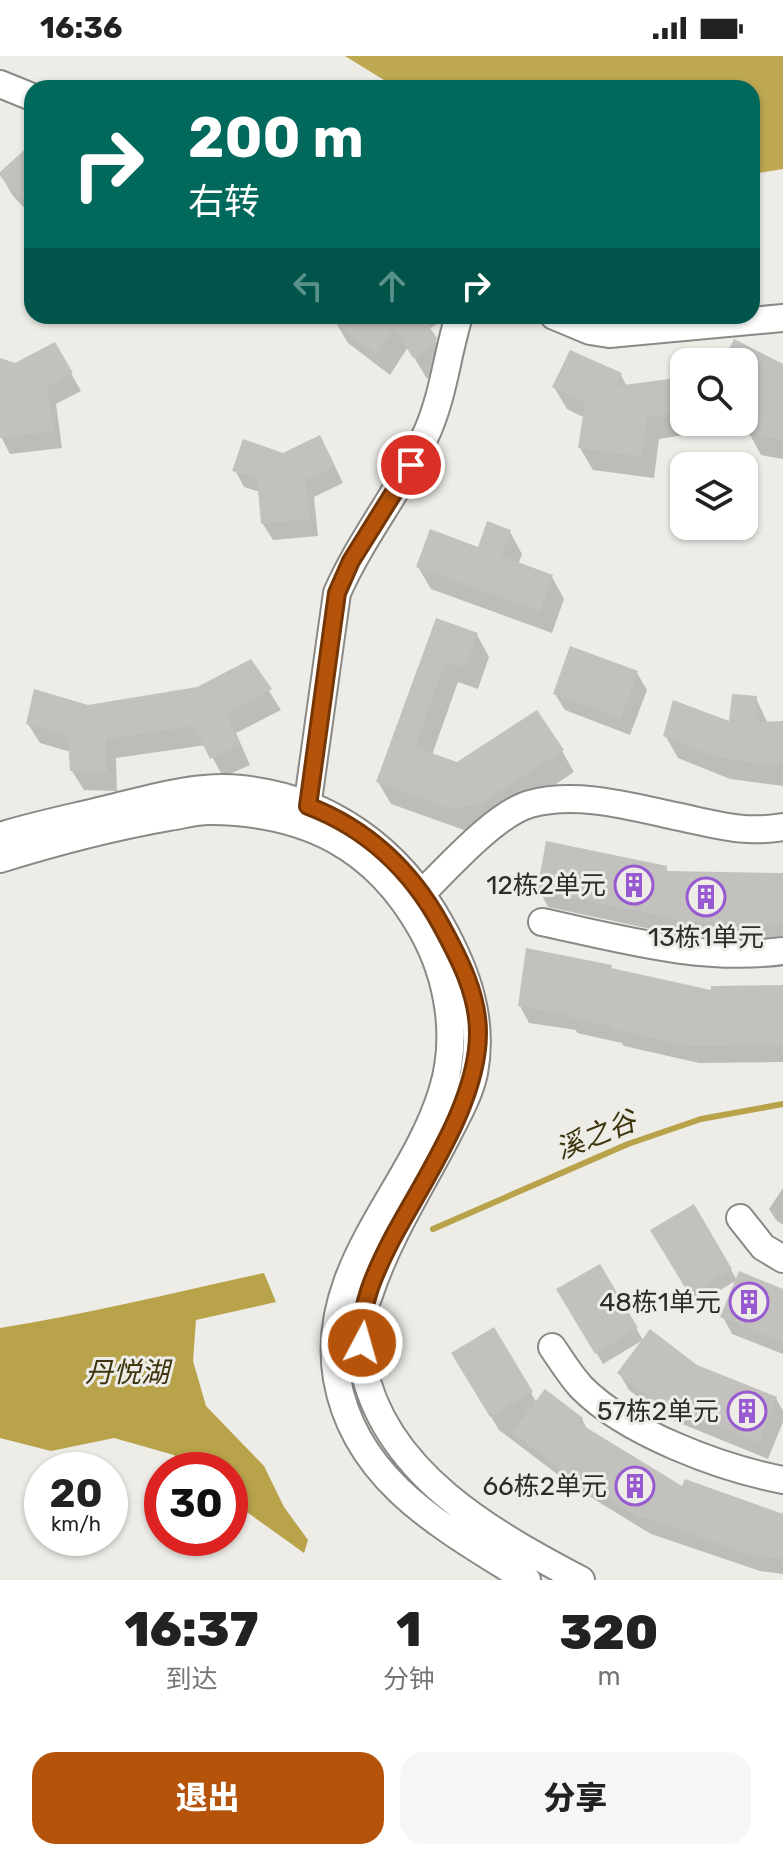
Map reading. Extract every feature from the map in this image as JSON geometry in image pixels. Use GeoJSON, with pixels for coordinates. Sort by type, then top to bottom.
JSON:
{"type":"FeatureCollection","features":[{"type":"Feature","properties":{"kind":"street"},"geometry":{"type":"LineString","coordinates":[[0,84],[24,94]]}},
{"type":"Feature","properties":{"kind":"street"},"geometry":{"type":"LineString","coordinates":[[760,320],[783,318]]}},
{"type":"Feature","properties":{"kind":"street"},"geometry":{"type":"LineString","coordinates":[[306,816],[337,593],[351,561],[411,465],[428,430],[443,390],[456,324]]}},
{"type":"Feature","properties":{"kind":"street"},"geometry":{"type":"LineString","coordinates":[[573,324],[609,334],[718,324]]}},
{"type":"Feature","properties":{"kind":"street"},"geometry":{"type":"LineString","coordinates":[[0,836],[151,798],[201,790],[240,789],[292,799],[306,816]]}},
{"type":"Feature","properties":{"kind":"street"},"geometry":{"type":"LineString","coordinates":[[415,900],[495,825],[528,804],[569,798],[629,806],[727,829],[783,827]]}},
{"type":"Feature","properties":{"kind":"street"},"geometry":{"type":"LineString","coordinates":[[0,859],[139,822],[209,810],[337,817],[372,840],[459,957],[473,997],[478,1032],[474,1074],[461,1110],[378,1266],[360,1320],[364,1366],[379,1411],[395,1441],[425,1477],[469,1513],[532,1554],[581,1580]]}},
{"type":"Feature","properties":{"kind":"street"},"geometry":{"type":"LineString","coordinates":[[415,900],[443,981],[449,1013],[450,1048],[443,1091],[429,1126],[363,1245],[341,1299],[333,1348],[338,1382],[348,1418],[361,1446],[382,1476],[443,1525],[527,1580]]}},
{"type":"Feature","properties":{"kind":"street"},"geometry":{"type":"LineString","coordinates":[[542,922],[689,951],[754,955],[783,951]]}},
{"type":"Feature","properties":{"kind":"street"},"geometry":{"type":"LineString","coordinates":[[740,1218],[763,1247],[783,1259]]}},
{"type":"Feature","properties":{"kind":"street"},"geometry":{"type":"LineString","coordinates":[[552,1347],[582,1387],[629,1423],[692,1453],[746,1473],[783,1480]]}},
{"type":"Feature","properties":{"kind":"shaded area"},"geometry":{"type":"Polygon","coordinates":[[[345,56],[783,56],[783,169],[760,173],[760,80],[384,80],[345,56]]]}},
{"type":"Feature","properties":{"kind":"water","name":"丹悦湖"},"geometry":{"type":"Polygon","coordinates":[[[264,1273],[276,1302],[196,1320],[193,1361],[206,1406],[264,1466],[284,1507],[308,1540],[304,1553],[248,1513],[248,1452],[163,1452],[114,1438],[51,1451],[0,1438],[0,1328],[264,1273]]]}},
{"type":"Feature","properties":{"kind":"building"},"geometry":{"type":"Polygon","coordinates":[[[24,150],[24,202],[0,176],[0,172],[24,150]]]}},
{"type":"Feature","properties":{"kind":"building"},"geometry":{"type":"Polygon","coordinates":[[[336,324],[427,324],[437,338],[436,342],[413,358],[394,328],[377,355],[336,324]]]}},
{"type":"Feature","properties":{"kind":"building"},"geometry":{"type":"Polygon","coordinates":[[[734,339],[752,348],[730,348],[734,339]]]}},
{"type":"Feature","properties":{"kind":"building"},"geometry":{"type":"Polygon","coordinates":[[[55,342],[73,373],[47,387],[54,431],[0,438],[0,358],[15,363],[55,342]]]}},
{"type":"Feature","properties":{"kind":"building"},"geometry":{"type":"Polygon","coordinates":[[[570,350],[622,373],[616,386],[670,379],[670,414],[647,417],[642,457],[578,448],[585,403],[552,387],[570,350]]]}},
{"type":"Feature","properties":{"kind":"building"},"geometry":{"type":"Polygon","coordinates":[[[758,351],[783,364],[783,440],[758,435],[758,351]]]}},
{"type":"Feature","properties":{"kind":"building"},"geometry":{"type":"Polygon","coordinates":[[[320,435],[335,466],[306,480],[310,519],[261,524],[257,478],[232,471],[243,439],[283,453],[320,435]]]}},
{"type":"Feature","properties":{"kind":"building"},"geometry":{"type":"Polygon","coordinates":[[[487,521],[511,530],[501,556],[553,575],[540,612],[416,567],[430,529],[478,547],[487,521]]]}},
{"type":"Feature","properties":{"kind":"building"},"geometry":{"type":"Polygon","coordinates":[[[436,618],[478,633],[465,668],[446,661],[415,747],[457,762],[537,710],[564,750],[480,804],[450,809],[376,782],[436,618]]]}},
{"type":"Feature","properties":{"kind":"building"},"geometry":{"type":"Polygon","coordinates":[[[570,646],[638,671],[621,719],[553,694],[570,646]]]}},
{"type":"Feature","properties":{"kind":"building"},"geometry":{"type":"Polygon","coordinates":[[[251,659],[272,689],[226,713],[240,745],[210,759],[194,726],[106,739],[107,772],[70,771],[68,736],[26,724],[34,689],[88,705],[197,687],[251,659]]]}},
{"type":"Feature","properties":{"kind":"building"},"geometry":{"type":"Polygon","coordinates":[[[732,694],[757,696],[756,722],[783,721],[783,763],[766,765],[716,757],[663,736],[673,700],[729,721],[732,694]]]}},
{"type":"Feature","properties":{"kind":"building"},"geometry":{"type":"Polygon","coordinates":[[[546,841],[667,866],[667,871],[783,873],[783,924],[677,921],[537,891],[546,841]]]}},
{"type":"Feature","properties":{"kind":"building"},"geometry":{"type":"Polygon","coordinates":[[[526,948],[612,965],[611,968],[711,990],[711,986],[783,985],[783,1045],[688,1046],[612,1029],[566,1014],[518,1006],[526,948]]]}},
{"type":"Feature","properties":{"kind":"building"},"geometry":{"type":"Polygon","coordinates":[[[694,1204],[732,1269],[689,1294],[650,1230],[694,1204]]]}},
{"type":"Feature","properties":{"kind":"building"},"geometry":{"type":"Polygon","coordinates":[[[600,1264],[638,1328],[595,1354],[556,1289],[600,1264]]]}},
{"type":"Feature","properties":{"kind":"building","name":"48栋1单元"},"geometry":{"type":"Polygon","coordinates":[[[739,1271],[783,1289],[783,1342],[720,1317],[739,1271]]]}},
{"type":"Feature","properties":{"kind":"building"},"geometry":{"type":"Polygon","coordinates":[[[494,1327],[533,1392],[490,1417],[451,1353],[494,1327]]]}},
{"type":"Feature","properties":{"kind":"building"},"geometry":{"type":"Polygon","coordinates":[[[650,1329],[697,1365],[777,1397],[759,1443],[654,1401],[617,1373],[650,1329]]]}},
{"type":"Feature","properties":{"kind":"building"},"geometry":{"type":"Polygon","coordinates":[[[545,1389],[583,1418],[579,1423],[682,1486],[685,1479],[783,1514],[783,1559],[750,1555],[642,1519],[563,1472],[512,1432],[545,1389]]]}},
{"type":"Feature","properties":{"kind":"waterway","name":"溪之谷"},"geometry":{"type":"LineString","coordinates":[[433,1229],[628,1144],[701,1119],[783,1104]]}},
{"type":"Feature","properties":{"kind":"place","name":"12栋2单元"},"geometry":{"type":"Point","coordinates":[634,885]}},
{"type":"Feature","properties":{"kind":"place","name":"13栋1单元"},"geometry":{"type":"Point","coordinates":[706,897]}},
{"type":"Feature","properties":{"kind":"place","name":"48栋1单元"},"geometry":{"type":"Point","coordinates":[749,1302]}},
{"type":"Feature","properties":{"kind":"place","name":"57栋2单元"},"geometry":{"type":"Point","coordinates":[747,1411]}},
{"type":"Feature","properties":{"kind":"place","name":"66栋2单元"},"geometry":{"type":"Point","coordinates":[635,1486]}},
{"type":"Feature","properties":{"kind":"route"},"geometry":{"type":"LineString","coordinates":[[362,1343],[360,1320],[378,1266],[461,1110],[474,1074],[478,1032],[473,997],[459,957],[421,894],[372,840],[337,817],[308,806],[337,593],[351,561],[411,465]]}}]}
